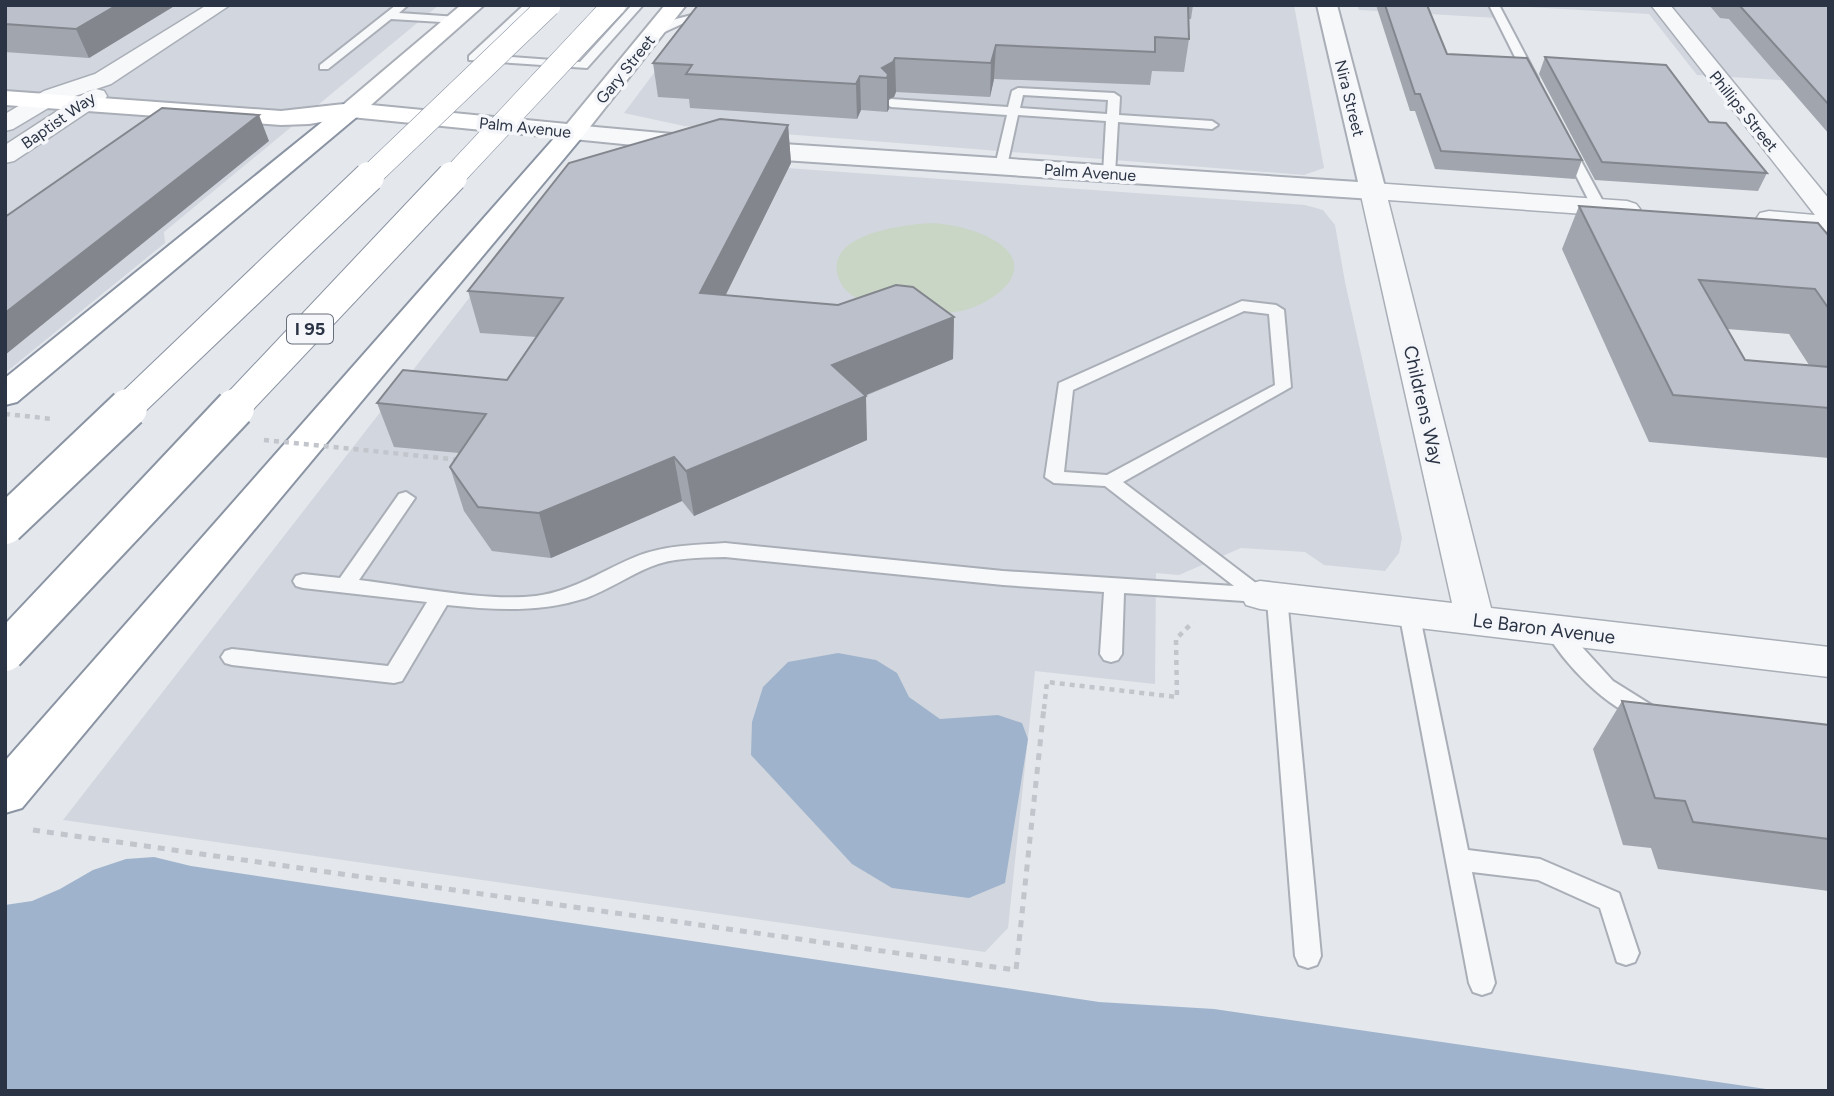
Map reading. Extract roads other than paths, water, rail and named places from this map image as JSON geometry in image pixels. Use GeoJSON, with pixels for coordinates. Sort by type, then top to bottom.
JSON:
{"type":"FeatureCollection","features":[{"type":"Feature","properties":{"kind":"main road"},"geometry":{"type":"LineString","coordinates":[[5,524],[549,5]]}},
{"type":"Feature","properties":{"kind":"main road","name":"I 95"},"geometry":{"type":"LineString","coordinates":[[5,652],[614,5]]}},
{"type":"Feature","properties":{"kind":"main road","name":"Gary Street"},"geometry":{"type":"LineString","coordinates":[[5,794],[573,132],[676,6]]}},
{"type":"Feature","properties":{"kind":"main road"},"geometry":{"type":"LineString","coordinates":[[5,395],[466,12]]}},
{"type":"Feature","properties":{"kind":"main road"},"geometry":{"type":"LineString","coordinates":[[50,75],[143,82]]}},
{"type":"Feature","properties":{"kind":"main road","name":"Palm Avenue"},"geometry":{"type":"LineString","coordinates":[[311,94],[336,99],[351,110]]}},
{"type":"Feature","properties":{"kind":"main road","name":"Palm Avenue"},"geometry":{"type":"LineString","coordinates":[[5,98],[281,118],[323,116],[351,110],[573,132]]}},
{"type":"Feature","properties":{"kind":"street","name":"Baptist Way"},"geometry":{"type":"LineString","coordinates":[[5,124],[44,101],[103,79],[221,5]]}},
{"type":"Feature","properties":{"kind":"street","name":"Nira Street"},"geometry":{"type":"LineString","coordinates":[[1327,5],[1373,191]]}},
{"type":"Feature","properties":{"kind":"street","name":"Phillips Street"},"geometry":{"type":"LineString","coordinates":[[1660,5],[1829,216]]}},
{"type":"Feature","properties":{"kind":"street","name":"Baptist Way"},"geometry":{"type":"LineString","coordinates":[[5,156],[87,104],[98,93],[103,79]]}},
{"type":"Feature","properties":{"kind":"street","name":"Palm Avenue"},"geometry":{"type":"LineString","coordinates":[[573,132],[783,152],[1652,211]]}},
{"type":"Feature","properties":{"kind":"street","name":"Childrens Way"},"geometry":{"type":"LineString","coordinates":[[1373,191],[1475,620]]}},
{"type":"Feature","properties":{"kind":"street"},"geometry":{"type":"LineString","coordinates":[[1745,218],[1829,223]]}},
{"type":"Feature","properties":{"kind":"street","name":"Le Baron Avenue"},"geometry":{"type":"LineString","coordinates":[[1268,596],[1829,662]]}},
{"type":"Feature","properties":{"kind":"lane"},"geometry":{"type":"LineString","coordinates":[[324,67],[403,5]]}},
{"type":"Feature","properties":{"kind":"lane"},"geometry":{"type":"LineString","coordinates":[[530,5],[473,58],[583,66],[638,5]]}},
{"type":"Feature","properties":{"kind":"lane"},"geometry":{"type":"LineString","coordinates":[[661,5],[676,6]]}},
{"type":"Feature","properties":{"kind":"lane"},"geometry":{"type":"LineString","coordinates":[[1494,5],[1538,90]]}},
{"type":"Feature","properties":{"kind":"lane"},"geometry":{"type":"LineString","coordinates":[[389,16],[466,12]]}},
{"type":"Feature","properties":{"kind":"lane"},"geometry":{"type":"LineString","coordinates":[[654,33],[689,18],[720,12]]}},
{"type":"Feature","properties":{"kind":"lane"},"geometry":{"type":"LineString","coordinates":[[1001,166],[1018,90],[1114,97],[1109,174]]}},
{"type":"Feature","properties":{"kind":"lane"},"geometry":{"type":"LineString","coordinates":[[891,103],[1212,125]]}},
{"type":"Feature","properties":{"kind":"lane"},"geometry":{"type":"LineString","coordinates":[[1562,137],[1599,207]]}},
{"type":"Feature","properties":{"kind":"lane"},"geometry":{"type":"LineString","coordinates":[[1110,481],[1283,387],[1276,310],[1242,306],[1065,387],[1054,477],[1110,481],[1268,596],[1308,957]]}},
{"type":"Feature","properties":{"kind":"lane"},"geometry":{"type":"LineString","coordinates":[[345,586],[406,498]]}},
{"type":"Feature","properties":{"kind":"lane"},"geometry":{"type":"LineString","coordinates":[[303,581],[514,604],[551,601],[597,586],[647,560],[683,552],[746,551],[1003,578],[1268,596]]}},
{"type":"Feature","properties":{"kind":"lane"},"geometry":{"type":"LineString","coordinates":[[1111,654],[1114,586]]}},
{"type":"Feature","properties":{"kind":"lane"},"geometry":{"type":"LineString","coordinates":[[232,657],[394,675],[441,597]]}},
{"type":"Feature","properties":{"kind":"lane"},"geometry":{"type":"LineString","coordinates":[[1409,612],[1482,983]]}},
{"type":"Feature","properties":{"kind":"lane"},"geometry":{"type":"LineString","coordinates":[[1554,629],[1612,695],[1650,715],[1670,718]]}},
{"type":"Feature","properties":{"kind":"lane"},"geometry":{"type":"LineString","coordinates":[[1458,859],[1540,870],[1609,901],[1626,953]]}},
{"type":"Feature","properties":{"kind":"water"},"geometry":{"type":"Polygon","coordinates":[[[838,653],[876,660],[897,673],[909,697],[940,719],[998,715],[1022,723],[1028,739],[1005,883],[969,898],[892,888],[852,864],[751,755],[752,722],[763,687],[788,662],[838,653]]]}},
{"type":"Feature","properties":{"kind":"water"},"geometry":{"type":"Polygon","coordinates":[[[154,857],[191,866],[1099,1002],[1214,1009],[1780,1091],[5,1091],[5,905],[32,901],[93,870],[126,859],[154,857]]]}}]}
